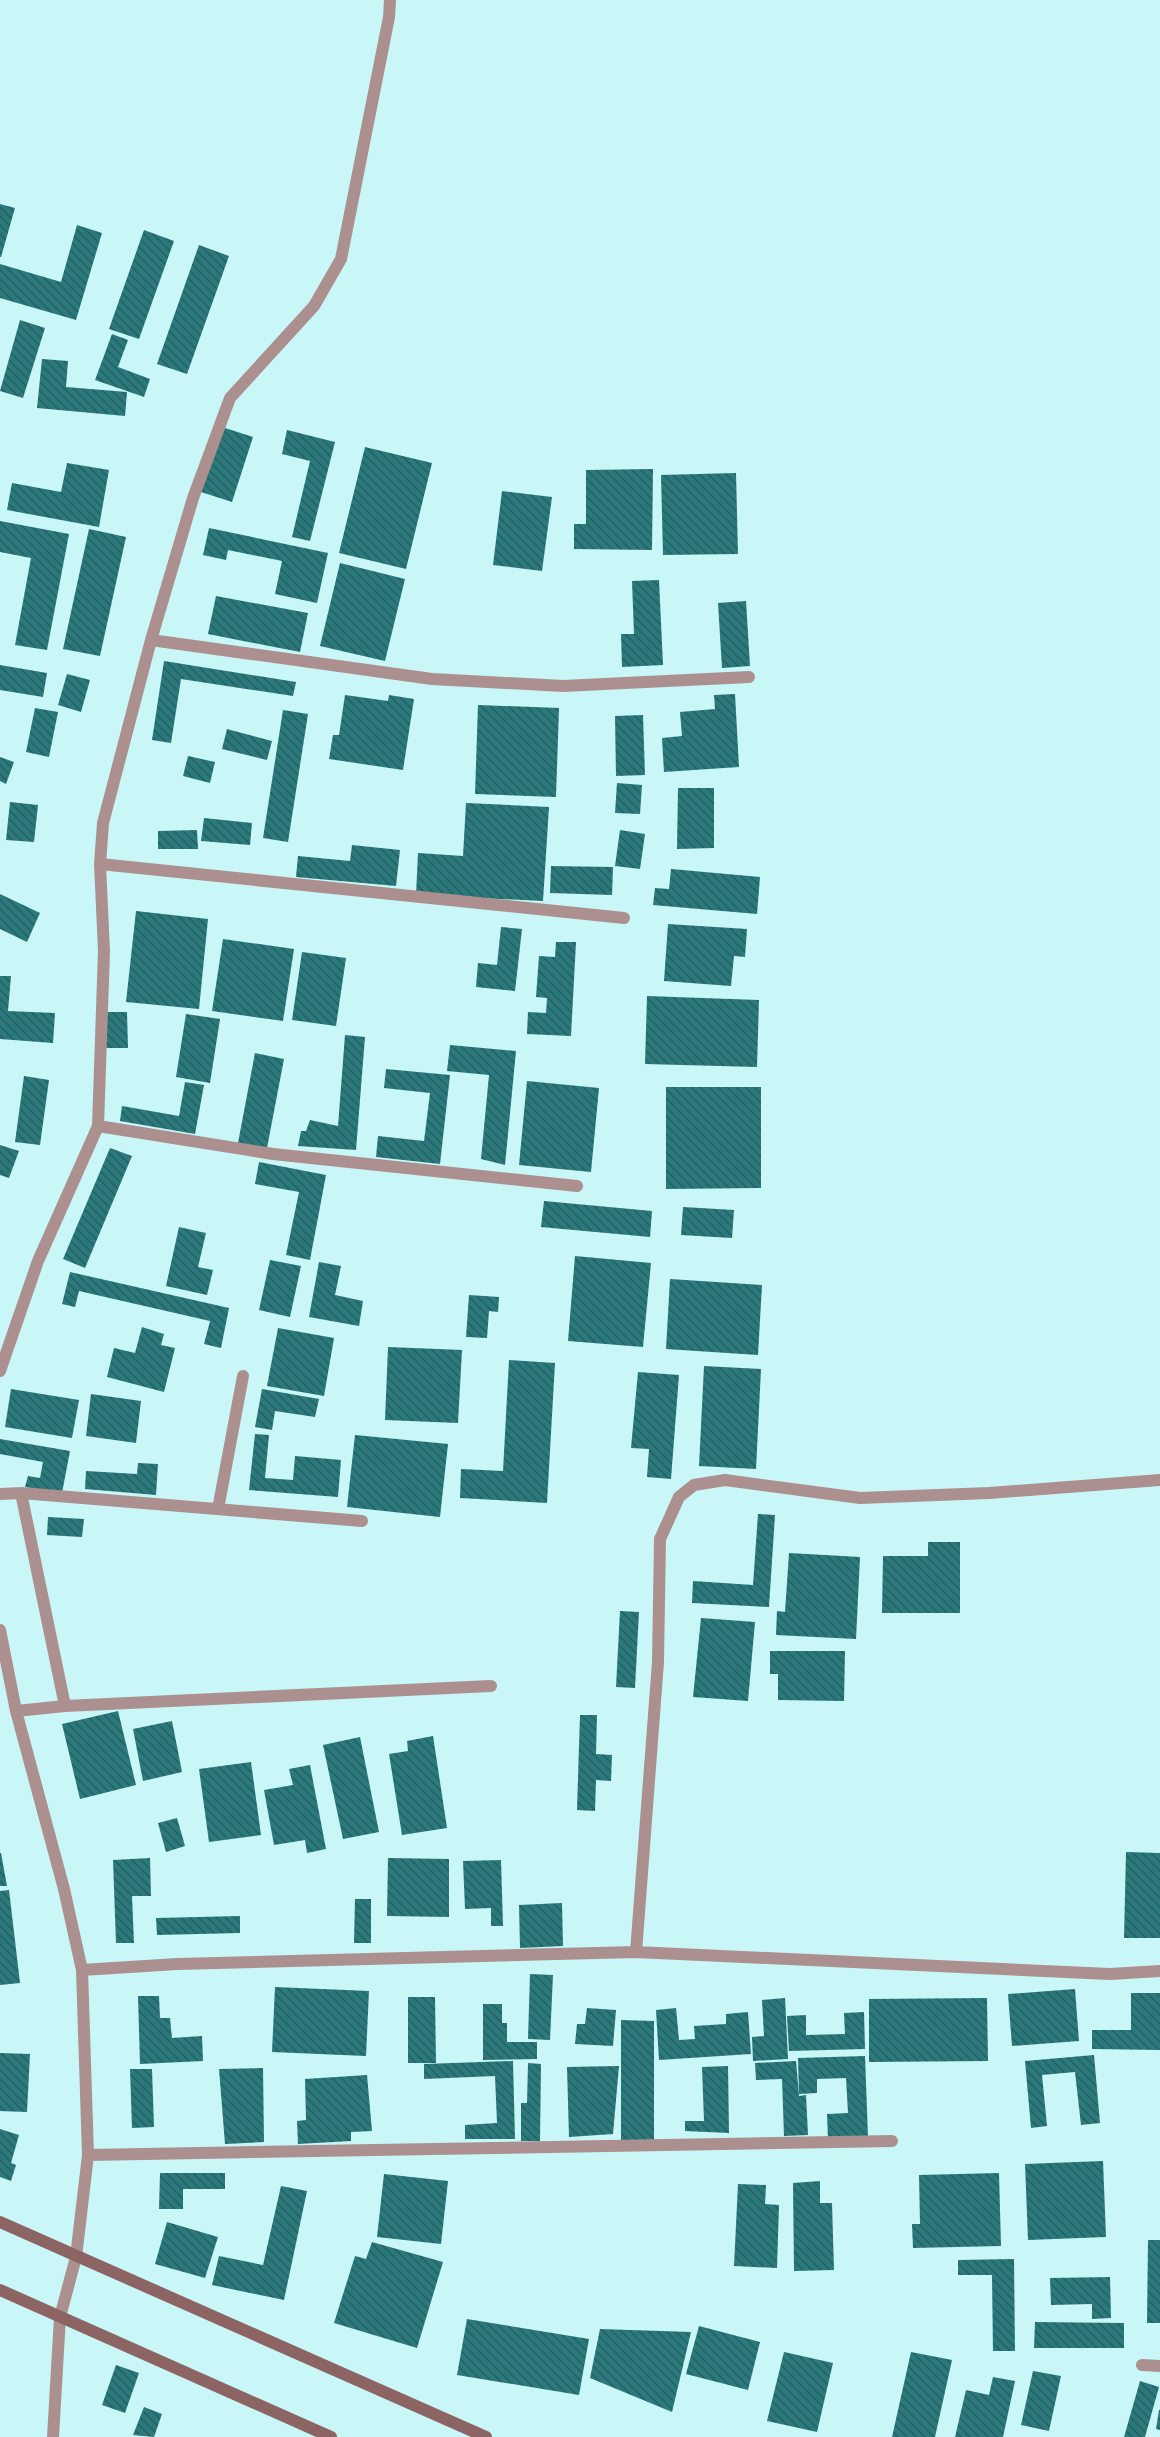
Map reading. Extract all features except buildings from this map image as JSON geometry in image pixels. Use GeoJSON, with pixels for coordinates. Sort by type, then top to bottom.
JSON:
{"type":"FeatureCollection","features":[{"type":"Feature","properties":{"kind":"main road"},"geometry":{"type":"LineString","coordinates":[[0,2222],[486,2437]]}},
{"type":"Feature","properties":{"kind":"main road"},"geometry":{"type":"LineString","coordinates":[[0,2290],[331,2437]]}},
{"type":"Feature","properties":{"kind":"street"},"geometry":{"type":"LineString","coordinates":[[0,1371],[39,1261],[98,1126],[104,951],[100,864],[102,823],[151,639],[193,498],[231,398],[314,306],[341,259],[389,17],[390,0]]}},
{"type":"Feature","properties":{"kind":"street"},"geometry":{"type":"LineString","coordinates":[[151,639],[432,679],[564,686],[749,677]]}},
{"type":"Feature","properties":{"kind":"street"},"geometry":{"type":"LineString","coordinates":[[100,864],[624,918]]}},
{"type":"Feature","properties":{"kind":"street"},"geometry":{"type":"LineString","coordinates":[[98,1126],[273,1154],[577,1186]]}},
{"type":"Feature","properties":{"kind":"street"},"geometry":{"type":"LineString","coordinates":[[218,1509],[243,1376]]}},
{"type":"Feature","properties":{"kind":"street"},"geometry":{"type":"LineString","coordinates":[[636,1952],[657,1662],[660,1539],[679,1497],[694,1485],[724,1480],[860,1498],[989,1493],[1160,1480]]}},
{"type":"Feature","properties":{"kind":"street"},"geometry":{"type":"LineString","coordinates":[[21,1493],[64,1706]]}},
{"type":"Feature","properties":{"kind":"street"},"geometry":{"type":"LineString","coordinates":[[0,1494],[21,1493],[362,1521]]}},
{"type":"Feature","properties":{"kind":"street"},"geometry":{"type":"LineString","coordinates":[[0,1630],[16,1711],[64,1888],[82,1970],[88,2155],[76,2257],[60,2317],[52,2437]]}},
{"type":"Feature","properties":{"kind":"street"},"geometry":{"type":"LineString","coordinates":[[16,1711],[64,1706],[490,1686]]}},
{"type":"Feature","properties":{"kind":"street"},"geometry":{"type":"LineString","coordinates":[[82,1970],[177,1964],[636,1952],[1110,1974],[1160,1971]]}},
{"type":"Feature","properties":{"kind":"street"},"geometry":{"type":"LineString","coordinates":[[88,2155],[892,2141]]}},
{"type":"Feature","properties":{"kind":"street"},"geometry":{"type":"LineString","coordinates":[[1142,2365],[1160,2366]]}}]}
